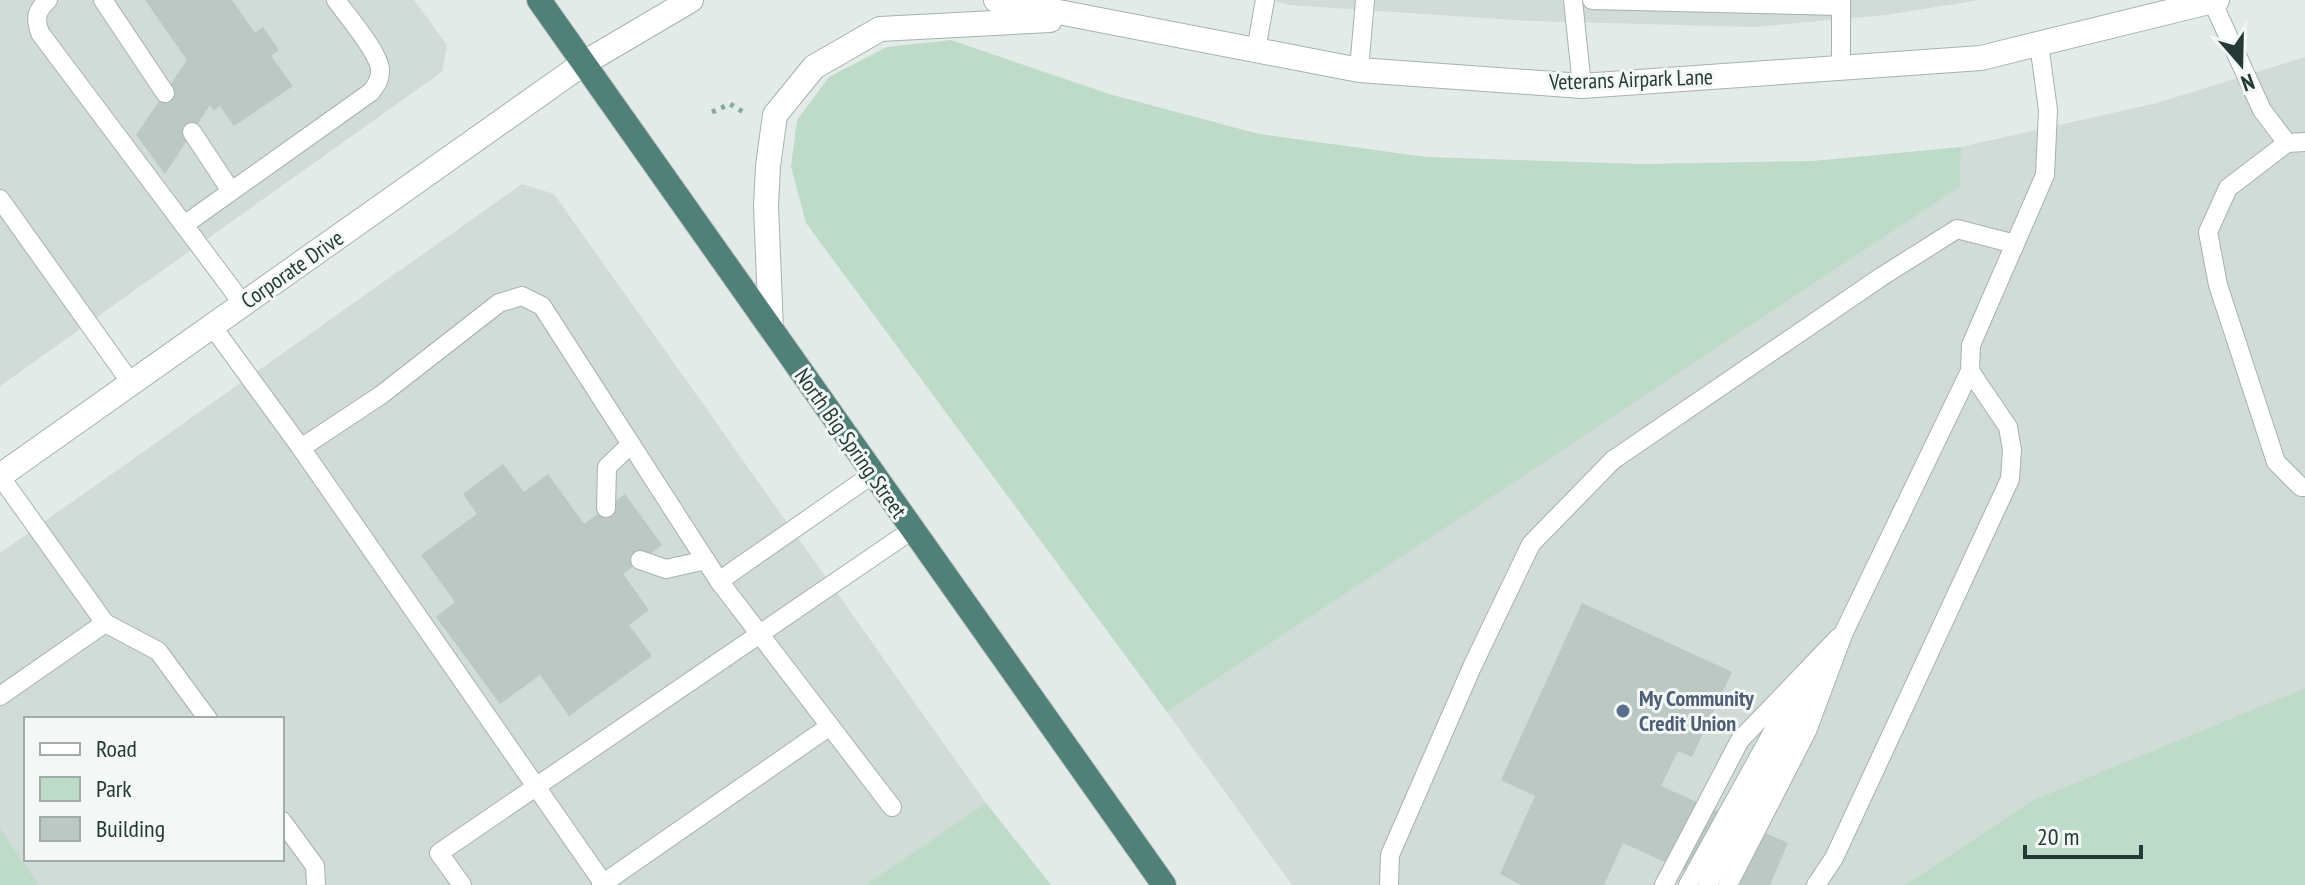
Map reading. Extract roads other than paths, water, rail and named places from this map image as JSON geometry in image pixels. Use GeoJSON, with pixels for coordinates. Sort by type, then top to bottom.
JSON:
{"type":"FeatureCollection","features":[{"type":"Feature","properties":{"kind":"highway","name":"North Big Spring Street"},"geometry":{"type":"LineString","coordinates":[[539,0],[1164,885]]}},
{"type":"Feature","properties":{"kind":"street"},"geometry":{"type":"LineString","coordinates":[[584,63],[691,0]]}},
{"type":"Feature","properties":{"kind":"street","name":"Veterans Airpark Lane"},"geometry":{"type":"LineString","coordinates":[[996,0],[1359,70],[1582,86],[1981,58],[2215,1]]}},
{"type":"Feature","properties":{"kind":"street"},"geometry":{"type":"LineString","coordinates":[[771,329],[766,206],[775,115],[814,67],[880,29],[1092,19]]}},
{"type":"Feature","properties":{"kind":"street","name":"Corporate Drive"},"geometry":{"type":"LineString","coordinates":[[0,476],[584,63]]}},
{"type":"Feature","properties":{"kind":"lane"},"geometry":{"type":"LineString","coordinates":[[48,0],[38,11],[35,21],[40,33],[243,304]]}},
{"type":"Feature","properties":{"kind":"lane"},"geometry":{"type":"LineString","coordinates":[[103,0],[165,93]]}},
{"type":"Feature","properties":{"kind":"lane"},"geometry":{"type":"LineString","coordinates":[[184,225],[371,92],[379,81],[380,68],[375,55],[336,0]]}},
{"type":"Feature","properties":{"kind":"lane"},"geometry":{"type":"LineString","coordinates":[[1256,50],[1265,0]]}},
{"type":"Feature","properties":{"kind":"lane"},"geometry":{"type":"LineString","coordinates":[[1359,70],[1365,0]]}},
{"type":"Feature","properties":{"kind":"lane"},"geometry":{"type":"LineString","coordinates":[[1573,0],[1582,86]]}},
{"type":"Feature","properties":{"kind":"lane"},"geometry":{"type":"LineString","coordinates":[[1592,0],[1841,3],[1841,68]]}},
{"type":"Feature","properties":{"kind":"lane"},"geometry":{"type":"LineString","coordinates":[[2215,1],[2262,110],[2296,143],[2228,188],[2208,232],[2218,285],[2276,462],[2301,487],[2305,487]]}},
{"type":"Feature","properties":{"kind":"lane"},"geometry":{"type":"LineString","coordinates":[[1708,885],[1816,679],[1844,632],[1970,371],[1971,345],[2045,175],[2048,110],[2039,44]]}},
{"type":"Feature","properties":{"kind":"lane"},"geometry":{"type":"LineString","coordinates":[[192,132],[231,191]]}},
{"type":"Feature","properties":{"kind":"lane"},"geometry":{"type":"LineString","coordinates":[[0,199],[131,383]]}},
{"type":"Feature","properties":{"kind":"lane"},"geometry":{"type":"LineString","coordinates":[[1389,885],[1390,855],[1472,667],[1531,544],[1613,460],[1881,277],[1957,229],[2015,244]]}},
{"type":"Feature","properties":{"kind":"lane"},"geometry":{"type":"LineString","coordinates":[[301,448],[381,395],[499,303],[522,296],[542,306],[719,581],[892,807]]}},
{"type":"Feature","properties":{"kind":"lane"},"geometry":{"type":"LineString","coordinates":[[212,326],[301,448],[602,884],[830,726]]}},
{"type":"Feature","properties":{"kind":"lane"},"geometry":{"type":"LineString","coordinates":[[1816,885],[1834,858],[2010,479],[2012,450],[2008,427],[1970,371]]}},
{"type":"Feature","properties":{"kind":"lane"},"geometry":{"type":"LineString","coordinates":[[606,508],[607,467],[631,444]]}},
{"type":"Feature","properties":{"kind":"lane"},"geometry":{"type":"LineString","coordinates":[[719,581],[873,474]]}},
{"type":"Feature","properties":{"kind":"lane"},"geometry":{"type":"LineString","coordinates":[[0,476],[105,623],[158,651],[207,717]]}},
{"type":"Feature","properties":{"kind":"lane"},"geometry":{"type":"LineString","coordinates":[[462,885],[439,853],[912,530]]}},
{"type":"Feature","properties":{"kind":"lane"},"geometry":{"type":"LineString","coordinates":[[640,560],[666,569],[706,560]]}},
{"type":"Feature","properties":{"kind":"lane"},"geometry":{"type":"LineString","coordinates":[[0,696],[105,623]]}},
{"type":"Feature","properties":{"kind":"lane"},"geometry":{"type":"LineString","coordinates":[[1664,885],[1740,740],[1844,632]]}},
{"type":"Feature","properties":{"kind":"lane"},"geometry":{"type":"LineString","coordinates":[[1688,885],[1787,703],[1844,632]]}},
{"type":"Feature","properties":{"kind":"lane"},"geometry":{"type":"LineString","coordinates":[[1728,885],[1807,731],[1844,632]]}},
{"type":"Feature","properties":{"kind":"lane"},"geometry":{"type":"LineString","coordinates":[[284,824],[315,866],[316,885]]}},
{"type":"Feature","properties":{"kind":"place","name":"My Community Credit Union"},"geometry":{"type":"Point","coordinates":[1623,711]}}]}
